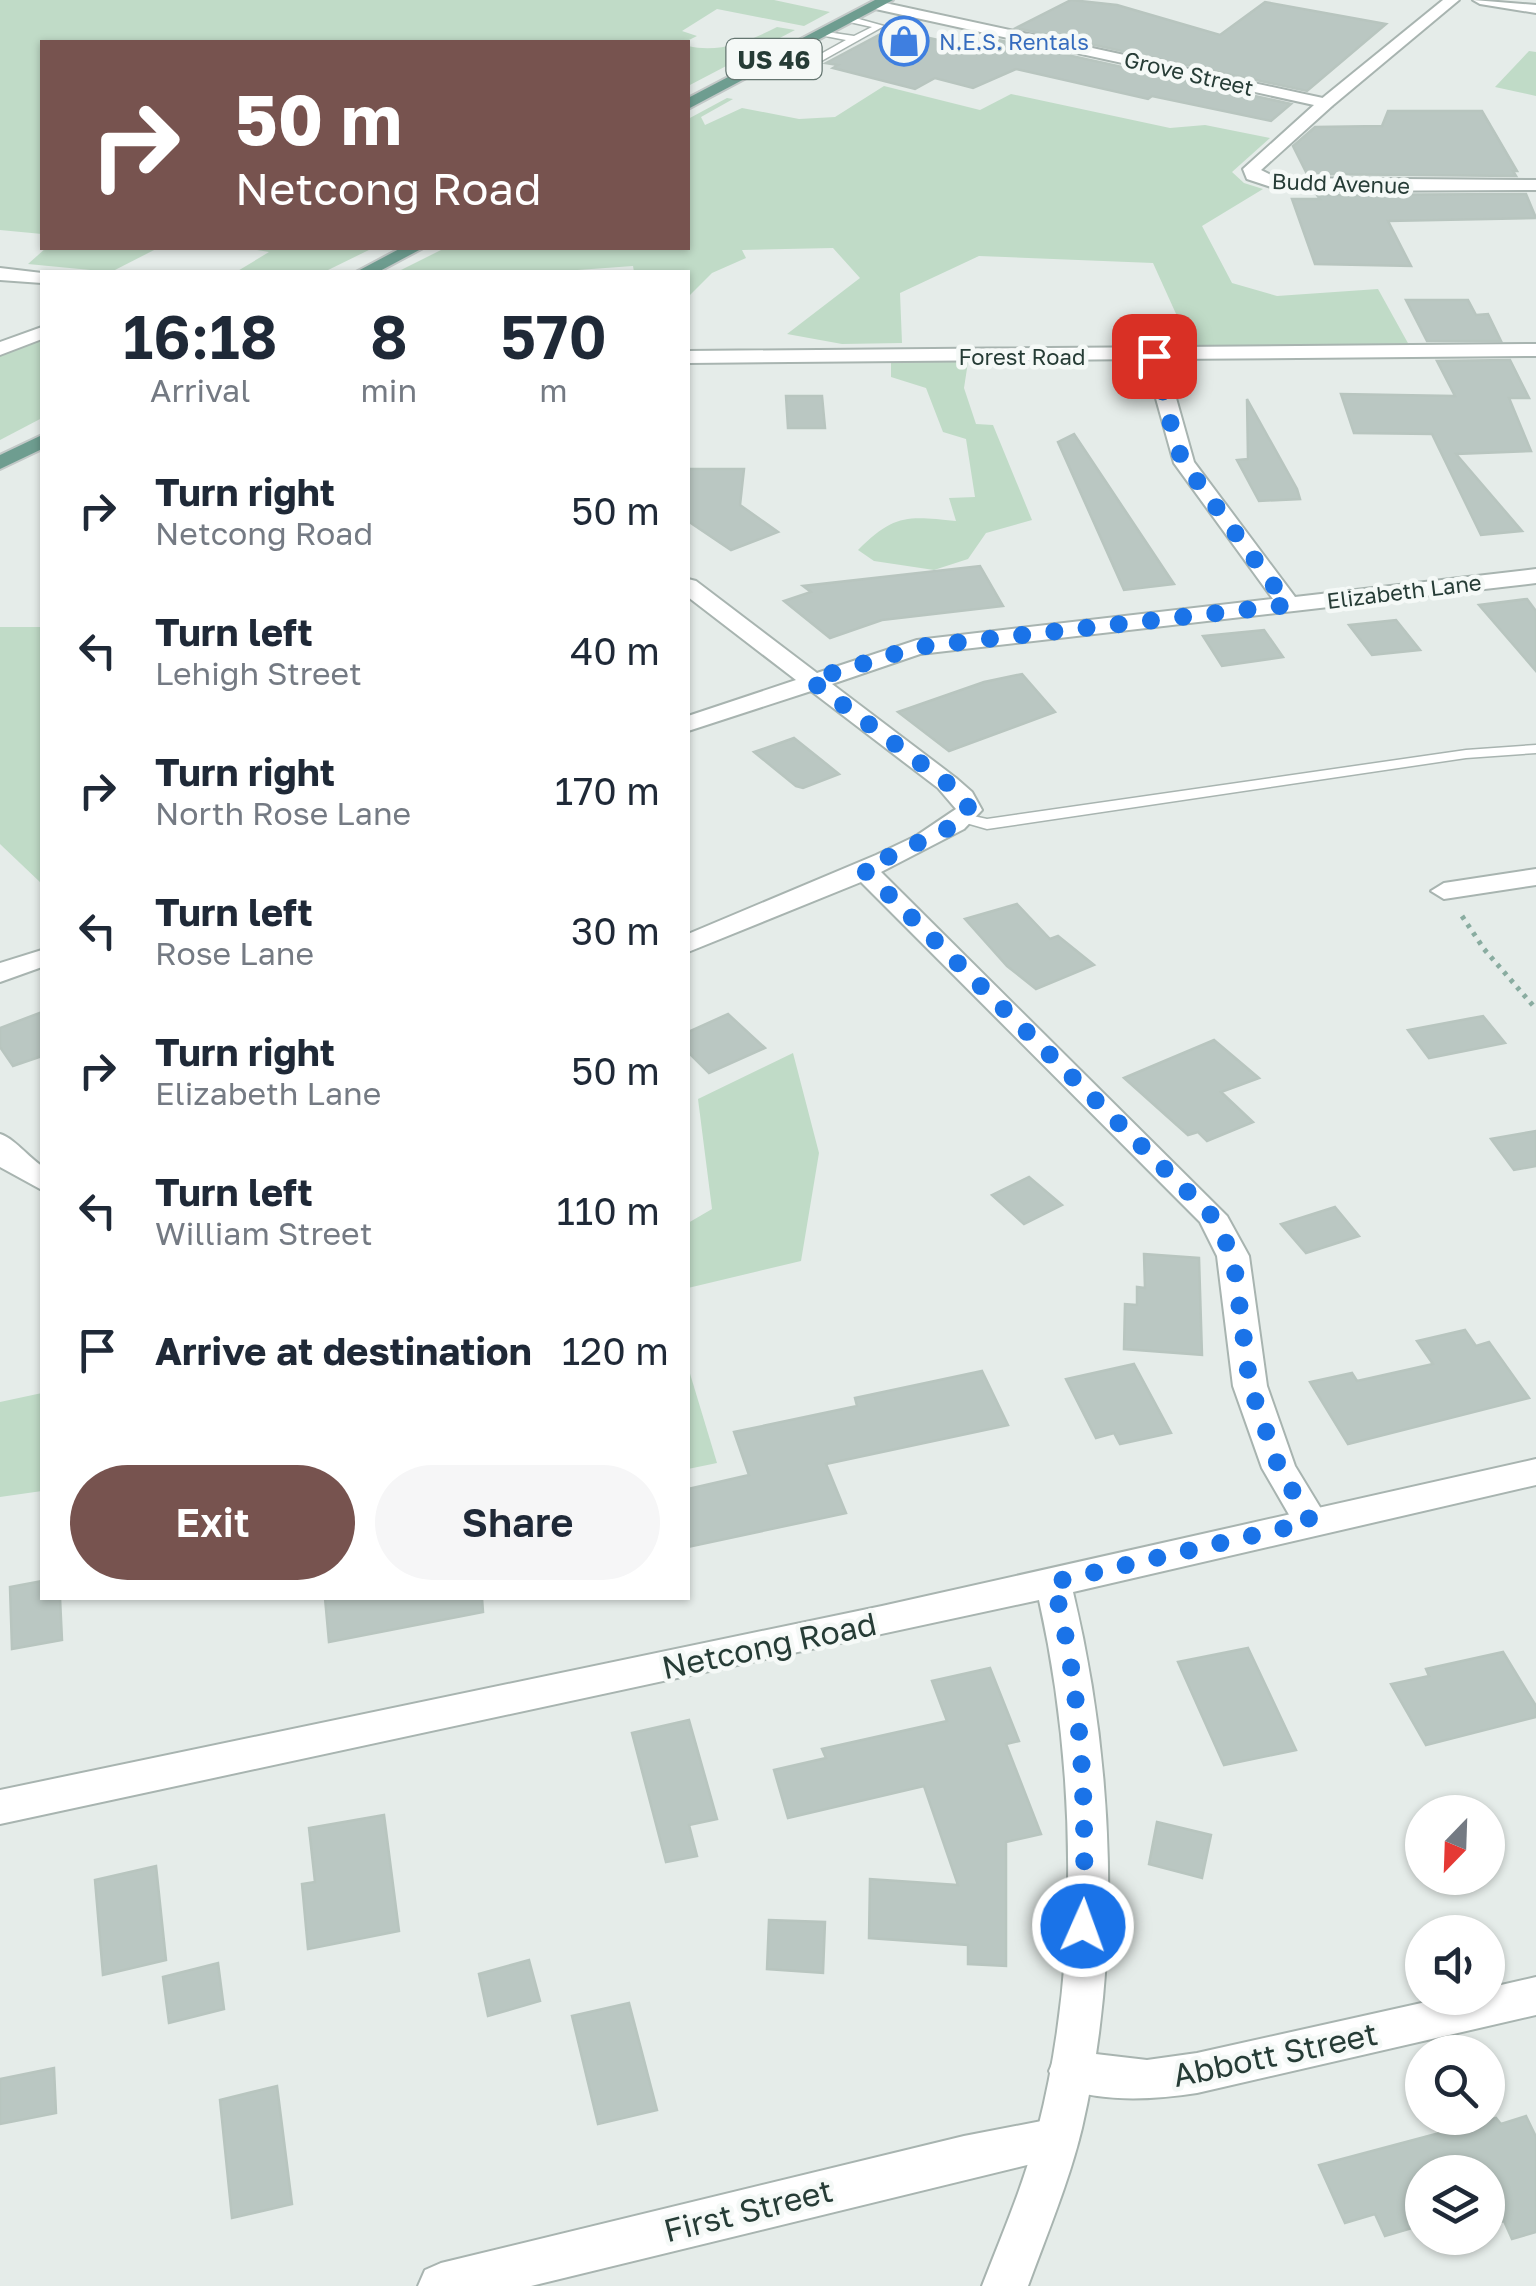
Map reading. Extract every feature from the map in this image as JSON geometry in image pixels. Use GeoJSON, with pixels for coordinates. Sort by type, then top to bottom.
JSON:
{"type":"FeatureCollection","features":[{"type":"Feature","properties":{"kind":"main road","name":"US 46"},"geometry":{"type":"LineString","coordinates":[[690,103],[881,3]]}},
{"type":"Feature","properties":{"kind":"main road"},"geometry":{"type":"LineString","coordinates":[[370,270],[410,250]]}},
{"type":"Feature","properties":{"kind":"main road"},"geometry":{"type":"LineString","coordinates":[[0,463],[40,442]]}},
{"type":"Feature","properties":{"kind":"street"},"geometry":{"type":"LineString","coordinates":[[1326,102],[1452,0]]}},
{"type":"Feature","properties":{"kind":"street"},"geometry":{"type":"LineString","coordinates":[[1480,0],[1536,9]]}},
{"type":"Feature","properties":{"kind":"street","name":"Grove Street"},"geometry":{"type":"LineString","coordinates":[[881,3],[1326,102]]}},
{"type":"Feature","properties":{"kind":"street","name":"Budd Avenue"},"geometry":{"type":"LineString","coordinates":[[1326,102],[1252,170],[1253,175],[1268,182],[1312,186],[1536,186]]}},
{"type":"Feature","properties":{"kind":"street"},"geometry":{"type":"LineString","coordinates":[[0,274],[40,278]]}},
{"type":"Feature","properties":{"kind":"street"},"geometry":{"type":"LineString","coordinates":[[0,349],[40,335]]}},
{"type":"Feature","properties":{"kind":"street","name":"Forest Road"},"geometry":{"type":"LineString","coordinates":[[690,357],[1536,350]]}},
{"type":"Feature","properties":{"kind":"street"},"geometry":{"type":"LineString","coordinates":[[1154,356],[1184,463],[1288,605]]}},
{"type":"Feature","properties":{"kind":"street","name":"Elizabeth Lane"},"geometry":{"type":"LineString","coordinates":[[690,723],[917,647],[1536,576]]}},
{"type":"Feature","properties":{"kind":"street"},"geometry":{"type":"LineString","coordinates":[[690,588],[947,783],[963,797],[966,814],[863,869],[690,943]]}},
{"type":"Feature","properties":{"kind":"street"},"geometry":{"type":"LineString","coordinates":[[863,869],[1212,1216],[1233,1256],[1250,1386],[1279,1468],[1311,1522]]}},
{"type":"Feature","properties":{"kind":"street"},"geometry":{"type":"LineString","coordinates":[[1444,890],[1536,877]]}},
{"type":"Feature","properties":{"kind":"street"},"geometry":{"type":"LineString","coordinates":[[0,973],[40,959]]}},
{"type":"Feature","properties":{"kind":"street"},"geometry":{"type":"LineString","coordinates":[[0,1144],[11,1160],[40,1179]]}},
{"type":"Feature","properties":{"kind":"street","name":"Netcong Road"},"geometry":{"type":"LineString","coordinates":[[0,1807],[1053,1582],[1536,1472]]}},
{"type":"Feature","properties":{"kind":"street"},"geometry":{"type":"LineString","coordinates":[[1004,2286],[1057,2139],[1070,2071],[1081,1964],[1086,1794],[1064,1620],[1053,1582]]}},
{"type":"Feature","properties":{"kind":"street","name":"Abbott Street"},"geometry":{"type":"LineString","coordinates":[[1070,2071],[1147,2080],[1197,2073],[1536,1996]]}},
{"type":"Feature","properties":{"kind":"street","name":"First Street"},"geometry":{"type":"LineString","coordinates":[[441,2286],[964,2157],[1057,2139]]}},
{"type":"Feature","properties":{"kind":"lane"},"geometry":{"type":"LineString","coordinates":[[813,62],[880,26],[848,19]]}},
{"type":"Feature","properties":{"kind":"lane"},"geometry":{"type":"LineString","coordinates":[[823,32],[864,37]]}},
{"type":"Feature","properties":{"kind":"lane"},"geometry":{"type":"LineString","coordinates":[[966,814],[987,824],[1466,754],[1536,749]]}},
{"type":"Feature","properties":{"kind":"path"},"geometry":{"type":"LineString","coordinates":[[1444,890],[1484,949],[1536,1009]]}},
{"type":"Feature","properties":{"kind":"green space"},"geometry":{"type":"Polygon","coordinates":[[[0,0],[774,0],[830,12],[804,26],[717,9],[682,31],[697,36],[689,40],[40,40],[40,234],[0,230],[0,0]]]}},
{"type":"Feature","properties":{"kind":"green space"},"geometry":{"type":"Polygon","coordinates":[[[777,27],[795,30],[690,85],[690,46],[733,45],[777,27]]]}},
{"type":"Feature","properties":{"kind":"green space"},"geometry":{"type":"Polygon","coordinates":[[[1529,51],[1536,52],[1536,96],[1495,87],[1529,51]]]}},
{"type":"Feature","properties":{"kind":"green space"},"geometry":{"type":"Polygon","coordinates":[[[884,86],[980,110],[1011,94],[1170,128],[1205,125],[1270,138],[1232,172],[1244,183],[1263,189],[1202,226],[1232,283],[1277,296],[1378,289],[1409,345],[1191,347],[1153,263],[979,256],[900,293],[902,343],[842,344],[787,334],[860,278],[833,248],[742,250],[746,258],[712,273],[690,295],[690,270],[634,270],[633,266],[578,270],[401,270],[441,250],[690,250],[690,118],[727,98],[733,99],[701,117],[705,125],[742,108],[799,119],[835,117],[884,86]]]}},
{"type":"Feature","properties":{"kind":"green space"},"geometry":{"type":"Polygon","coordinates":[[[44,250],[154,250],[115,270],[28,264],[44,250]]]}},
{"type":"Feature","properties":{"kind":"green space"},"geometry":{"type":"Polygon","coordinates":[[[257,250],[369,250],[328,270],[239,270],[269,252],[257,250]]]}},
{"type":"Feature","properties":{"kind":"green space"},"geometry":{"type":"Polygon","coordinates":[[[40,340],[40,419],[0,440],[0,355],[40,340]]]}},
{"type":"Feature","properties":{"kind":"green space"},"geometry":{"type":"Polygon","coordinates":[[[891,361],[968,362],[964,388],[976,424],[993,425],[1032,520],[986,533],[968,559],[934,570],[874,561],[858,550],[882,530],[902,520],[956,521],[949,498],[975,497],[966,439],[943,432],[926,388],[891,377],[891,361]]]}},
{"type":"Feature","properties":{"kind":"green space"},"geometry":{"type":"Polygon","coordinates":[[[0,627],[40,627],[40,882],[0,844],[0,627]]]}},
{"type":"Feature","properties":{"kind":"green space"},"geometry":{"type":"Polygon","coordinates":[[[793,1053],[819,1153],[801,1261],[690,1288],[690,1222],[712,1209],[698,1099],[793,1053]]]}},
{"type":"Feature","properties":{"kind":"green space"},"geometry":{"type":"Polygon","coordinates":[[[690,1374],[717,1463],[690,1469],[690,1374]]]}},
{"type":"Feature","properties":{"kind":"green space"},"geometry":{"type":"Polygon","coordinates":[[[40,1393],[40,1491],[0,1497],[0,1402],[40,1393]]]}},
{"type":"Feature","properties":{"kind":"building"},"geometry":{"type":"Polygon","coordinates":[[[1071,0],[1117,5],[1220,35],[1265,2],[1386,24],[1307,91],[1016,28],[1071,0]]]}},
{"type":"Feature","properties":{"kind":"building"},"geometry":{"type":"Polygon","coordinates":[[[890,29],[973,48],[994,39],[1291,104],[1271,121],[1152,96],[1148,99],[1016,69],[973,88],[935,78],[915,89],[826,63],[890,29]]]}},
{"type":"Feature","properties":{"kind":"building"},"geometry":{"type":"Polygon","coordinates":[[[1388,111],[1482,111],[1517,171],[1513,171],[1516,176],[1307,174],[1293,146],[1315,127],[1382,126],[1388,111]]]}},
{"type":"Feature","properties":{"kind":"building"},"geometry":{"type":"Polygon","coordinates":[[[1526,194],[1536,218],[1388,221],[1411,266],[1315,264],[1292,199],[1320,199],[1317,195],[1526,194]]]}},
{"type":"Feature","properties":{"kind":"building"},"geometry":{"type":"Polygon","coordinates":[[[1406,300],[1468,300],[1476,315],[1488,314],[1501,341],[1427,341],[1406,300]]]}},
{"type":"Feature","properties":{"kind":"building"},"geometry":{"type":"Polygon","coordinates":[[[1510,360],[1529,398],[1509,398],[1531,451],[1456,454],[1522,531],[1481,535],[1432,434],[1354,433],[1341,394],[1455,396],[1437,361],[1510,360]]]}},
{"type":"Feature","properties":{"kind":"building"},"geometry":{"type":"Polygon","coordinates":[[[786,396],[822,396],[825,428],[788,428],[786,396]]]}},
{"type":"Feature","properties":{"kind":"building"},"geometry":{"type":"Polygon","coordinates":[[[1247,399],[1300,499],[1259,501],[1237,460],[1248,459],[1247,399]]]}},
{"type":"Feature","properties":{"kind":"building"},"geometry":{"type":"Polygon","coordinates":[[[1074,434],[1174,584],[1124,590],[1058,442],[1074,434]]]}},
{"type":"Feature","properties":{"kind":"building"},"geometry":{"type":"Polygon","coordinates":[[[690,469],[744,469],[740,505],[778,532],[731,550],[690,522],[690,469]]]}},
{"type":"Feature","properties":{"kind":"building"},"geometry":{"type":"Polygon","coordinates":[[[980,566],[1003,606],[882,620],[830,638],[784,601],[811,592],[803,586],[980,566]]]}},
{"type":"Feature","properties":{"kind":"building"},"geometry":{"type":"Polygon","coordinates":[[[1527,599],[1536,611],[1536,671],[1479,605],[1527,599]]]}},
{"type":"Feature","properties":{"kind":"building"},"geometry":{"type":"Polygon","coordinates":[[[1396,620],[1420,650],[1372,655],[1349,625],[1396,620]]]}},
{"type":"Feature","properties":{"kind":"building"},"geometry":{"type":"Polygon","coordinates":[[[1264,630],[1283,657],[1222,666],[1203,636],[1264,630]]]}},
{"type":"Feature","properties":{"kind":"building"},"geometry":{"type":"Polygon","coordinates":[[[1022,674],[1055,712],[949,751],[898,712],[984,682],[1022,674]]]}},
{"type":"Feature","properties":{"kind":"building"},"geometry":{"type":"Polygon","coordinates":[[[794,738],[839,774],[803,788],[754,752],[794,738]]]}},
{"type":"Feature","properties":{"kind":"building"},"geometry":{"type":"Polygon","coordinates":[[[1017,904],[1050,939],[1058,936],[1094,965],[1036,989],[1007,966],[965,919],[1017,904]]]}},
{"type":"Feature","properties":{"kind":"building"},"geometry":{"type":"Polygon","coordinates":[[[40,1013],[40,1057],[13,1066],[0,1047],[0,1028],[40,1013]]]}},
{"type":"Feature","properties":{"kind":"building"},"geometry":{"type":"Polygon","coordinates":[[[728,1014],[765,1048],[709,1073],[690,1054],[690,1031],[728,1014]]]}},
{"type":"Feature","properties":{"kind":"building"},"geometry":{"type":"Polygon","coordinates":[[[1483,1016],[1505,1043],[1429,1058],[1408,1030],[1483,1016]]]}},
{"type":"Feature","properties":{"kind":"building"},"geometry":{"type":"Polygon","coordinates":[[[1214,1040],[1259,1078],[1221,1092],[1253,1122],[1207,1141],[1198,1132],[1188,1135],[1124,1078],[1214,1040]]]}},
{"type":"Feature","properties":{"kind":"building"},"geometry":{"type":"Polygon","coordinates":[[[1536,1131],[1536,1166],[1514,1170],[1491,1139],[1536,1131]]]}},
{"type":"Feature","properties":{"kind":"building"},"geometry":{"type":"Polygon","coordinates":[[[1029,1177],[1062,1205],[1024,1224],[992,1195],[1029,1177]]]}},
{"type":"Feature","properties":{"kind":"building"},"geometry":{"type":"Polygon","coordinates":[[[1335,1207],[1359,1236],[1306,1253],[1281,1224],[1335,1207]]]}},
{"type":"Feature","properties":{"kind":"building"},"geometry":{"type":"Polygon","coordinates":[[[1144,1254],[1199,1258],[1202,1355],[1124,1349],[1125,1304],[1137,1305],[1137,1287],[1145,1288],[1144,1254]]]}},
{"type":"Feature","properties":{"kind":"building"},"geometry":{"type":"Polygon","coordinates":[[[1465,1330],[1476,1346],[1489,1342],[1529,1398],[1348,1444],[1310,1382],[1352,1373],[1357,1381],[1433,1364],[1417,1341],[1465,1330]]]}},
{"type":"Feature","properties":{"kind":"building"},"geometry":{"type":"Polygon","coordinates":[[[1134,1364],[1171,1433],[1120,1444],[1114,1433],[1096,1438],[1066,1379],[1134,1364]]]}},
{"type":"Feature","properties":{"kind":"building"},"geometry":{"type":"Polygon","coordinates":[[[982,1371],[1008,1425],[826,1464],[846,1513],[690,1547],[690,1489],[749,1475],[734,1432],[857,1406],[855,1398],[982,1371]]]}},
{"type":"Feature","properties":{"kind":"building"},"geometry":{"type":"Polygon","coordinates":[[[40,1581],[40,1600],[60,1600],[62,1640],[12,1649],[10,1587],[40,1581]]]}},
{"type":"Feature","properties":{"kind":"building"},"geometry":{"type":"Polygon","coordinates":[[[325,1600],[482,1600],[483,1612],[329,1642],[325,1600]]]}},
{"type":"Feature","properties":{"kind":"building"},"geometry":{"type":"Polygon","coordinates":[[[1248,1648],[1296,1750],[1224,1765],[1178,1662],[1248,1648]]]}},
{"type":"Feature","properties":{"kind":"building"},"geometry":{"type":"Polygon","coordinates":[[[1503,1652],[1536,1706],[1536,1717],[1426,1745],[1391,1684],[1429,1676],[1426,1669],[1503,1652]]]}},
{"type":"Feature","properties":{"kind":"building"},"geometry":{"type":"Polygon","coordinates":[[[990,1668],[1019,1741],[1006,1744],[1041,1834],[1006,1842],[1006,1966],[968,1964],[968,1945],[869,1938],[870,1879],[958,1885],[924,1786],[788,1818],[774,1770],[826,1758],[822,1749],[947,1721],[932,1681],[990,1668]]]}},
{"type":"Feature","properties":{"kind":"building"},"geometry":{"type":"Polygon","coordinates":[[[689,1720],[717,1819],[689,1825],[697,1856],[666,1862],[632,1733],[689,1720]]]}},
{"type":"Feature","properties":{"kind":"building"},"geometry":{"type":"Polygon","coordinates":[[[384,1815],[399,1931],[308,1949],[302,1884],[315,1882],[309,1828],[384,1815]]]}},
{"type":"Feature","properties":{"kind":"building"},"geometry":{"type":"Polygon","coordinates":[[[1157,1822],[1211,1835],[1202,1878],[1149,1864],[1157,1822]]]}},
{"type":"Feature","properties":{"kind":"building"},"geometry":{"type":"Polygon","coordinates":[[[156,1866],[166,1960],[103,1975],[95,1880],[156,1866]]]}},
{"type":"Feature","properties":{"kind":"building"},"geometry":{"type":"Polygon","coordinates":[[[769,1920],[825,1922],[823,1973],[767,1969],[769,1920]]]}},
{"type":"Feature","properties":{"kind":"building"},"geometry":{"type":"Polygon","coordinates":[[[529,1960],[540,2001],[488,2016],[479,1974],[529,1960]]]}},
{"type":"Feature","properties":{"kind":"building"},"geometry":{"type":"Polygon","coordinates":[[[218,1963],[224,2009],[169,2023],[163,1977],[218,1963]]]}},
{"type":"Feature","properties":{"kind":"building"},"geometry":{"type":"Polygon","coordinates":[[[629,2003],[657,2110],[598,2124],[572,2016],[629,2003]]]}},
{"type":"Feature","properties":{"kind":"building"},"geometry":{"type":"Polygon","coordinates":[[[54,2068],[56,2113],[0,2124],[0,2079],[54,2068]]]}},
{"type":"Feature","properties":{"kind":"building"},"geometry":{"type":"Polygon","coordinates":[[[277,2086],[292,2204],[232,2218],[220,2100],[277,2086]]]}},
{"type":"Feature","properties":{"kind":"building"},"geometry":{"type":"Polygon","coordinates":[[[1526,2116],[1536,2137],[1536,2232],[1512,2239],[1505,2223],[1505,2155],[1405,2155],[1405,2230],[1385,2236],[1375,2214],[1345,2223],[1319,2165],[1432,2135],[1505,2135],[1505,2123],[1526,2116]]]}},
{"type":"Feature","properties":{"kind":"place","name":"N.E.S. Rentals"},"geometry":{"type":"Point","coordinates":[904,41]}},
{"type":"Feature","properties":{"kind":"route"},"geometry":{"type":"LineString","coordinates":[[1083,1926],[1086,1794],[1064,1620],[1053,1582],[1311,1522],[1279,1468],[1250,1386],[1233,1256],[1212,1216],[863,869],[957,824],[968,810],[963,797],[810,680],[917,647],[1288,605],[1184,463],[1154,356]]}}]}
